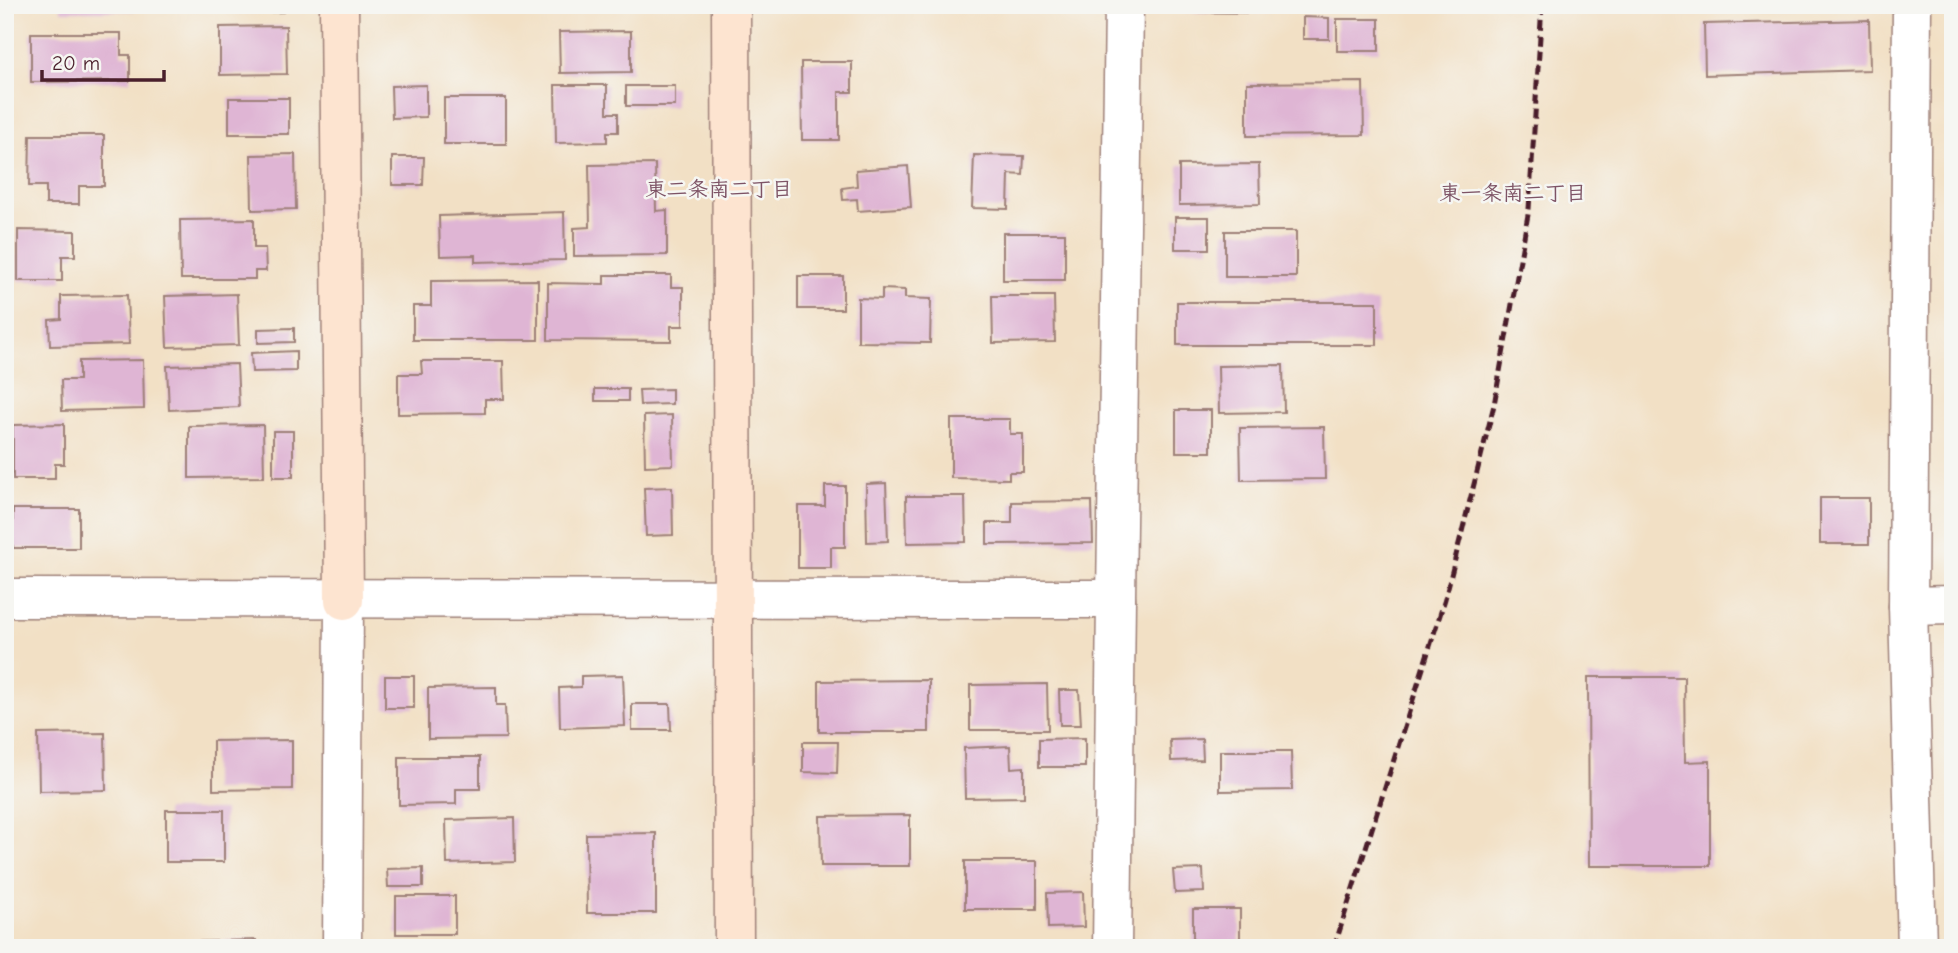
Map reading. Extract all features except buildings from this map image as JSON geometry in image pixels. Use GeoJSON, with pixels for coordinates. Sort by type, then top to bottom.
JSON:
{"type":"FeatureCollection","features":[{"type":"Feature","properties":{"kind":"street"},"geometry":{"type":"LineString","coordinates":[[338,5],[344,600],[342,948]]}},
{"type":"Feature","properties":{"kind":"street"},"geometry":{"type":"LineString","coordinates":[[731,5],[734,948]]}},
{"type":"Feature","properties":{"kind":"street"},"geometry":{"type":"LineString","coordinates":[[1112,948],[1125,5]]}},
{"type":"Feature","properties":{"kind":"street"},"geometry":{"type":"LineString","coordinates":[[1912,5],[1908,606],[1917,948]]}},
{"type":"Feature","properties":{"kind":"street"},"geometry":{"type":"LineString","coordinates":[[5,598],[1116,599]]}},
{"type":"Feature","properties":{"kind":"street"},"geometry":{"type":"LineString","coordinates":[[1908,606],[1953,605]]}},
{"type":"Feature","properties":{"kind":"railway"},"geometry":{"type":"LineString","coordinates":[[1334,948],[1445,599],[1494,405],[1529,209],[1542,5]]}},
{"type":"Feature","properties":{"kind":"district","name":"東二条南二丁目"},"geometry":{"type":"Point","coordinates":[719,189]}},
{"type":"Feature","properties":{"kind":"district","name":"東一条南二丁目"},"geometry":{"type":"Point","coordinates":[1513,193]}}]}
